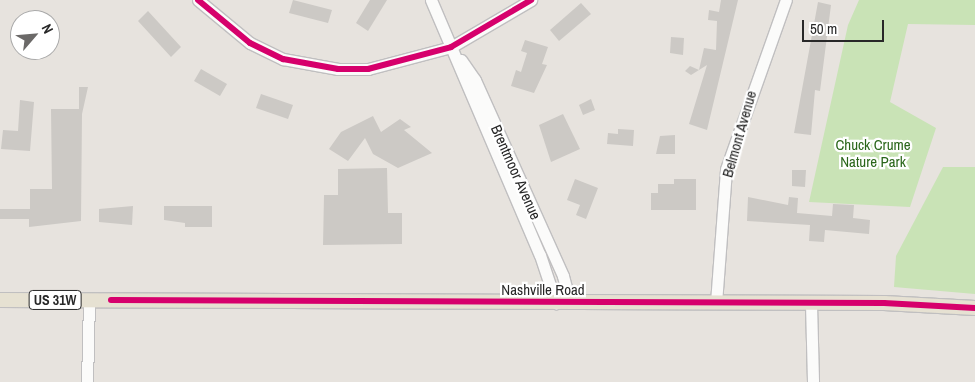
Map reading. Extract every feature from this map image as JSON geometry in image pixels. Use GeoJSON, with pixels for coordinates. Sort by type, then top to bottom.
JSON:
{"type":"FeatureCollection","features":[{"type":"Feature","properties":{"kind":"main road","name":"Nashville Road"},"geometry":{"type":"LineString","coordinates":[[0,300],[716,303],[975,308]]}},
{"type":"Feature","properties":{"kind":"street"},"geometry":{"type":"LineString","coordinates":[[198,0],[250,43],[283,59],[314,67],[368,69],[451,47],[531,0]]}},
{"type":"Feature","properties":{"kind":"street","name":"Brentmoor Avenue"},"geometry":{"type":"LineString","coordinates":[[431,0],[540,255],[563,303]]}},
{"type":"Feature","properties":{"kind":"street","name":"Belmont Avenue"},"geometry":{"type":"LineString","coordinates":[[716,303],[726,169],[786,0]]}},
{"type":"Feature","properties":{"kind":"street"},"geometry":{"type":"LineString","coordinates":[[87,382],[89,300]]}},
{"type":"Feature","properties":{"kind":"street"},"geometry":{"type":"LineString","coordinates":[[811,304],[813,382]]}},
{"type":"Feature","properties":{"kind":"green space","name":"Chuck Crume Nature Park"},"geometry":{"type":"Polygon","coordinates":[[[859,0],[975,0],[975,25],[908,24],[890,102],[936,128],[910,207],[809,202],[848,25],[859,0]]]}},
{"type":"Feature","properties":{"kind":"green space"},"geometry":{"type":"Polygon","coordinates":[[[943,167],[975,167],[975,294],[894,287],[896,256],[943,167]]]}},
{"type":"Feature","properties":{"kind":"building"},"geometry":{"type":"Polygon","coordinates":[[[293,0],[332,10],[328,23],[289,13],[293,0]]]}},
{"type":"Feature","properties":{"kind":"building"},"geometry":{"type":"Polygon","coordinates":[[[370,0],[387,0],[368,31],[356,23],[370,0]]]}},
{"type":"Feature","properties":{"kind":"building"},"geometry":{"type":"Polygon","coordinates":[[[721,0],[738,0],[707,130],[689,124],[707,65],[699,70],[704,48],[716,50],[717,21],[708,20],[709,10],[719,12],[721,0]]]}},
{"type":"Feature","properties":{"kind":"building"},"geometry":{"type":"Polygon","coordinates":[[[818,2],[831,5],[820,91],[815,90],[811,135],[794,133],[818,2]]]}},
{"type":"Feature","properties":{"kind":"building"},"geometry":{"type":"Polygon","coordinates":[[[581,3],[591,14],[559,41],[550,30],[581,3]]]}},
{"type":"Feature","properties":{"kind":"building"},"geometry":{"type":"Polygon","coordinates":[[[148,11],[181,47],[171,57],[138,21],[148,11]]]}},
{"type":"Feature","properties":{"kind":"building"},"geometry":{"type":"Polygon","coordinates":[[[671,37],[684,38],[683,55],[670,53],[671,37]]]}},
{"type":"Feature","properties":{"kind":"building"},"geometry":{"type":"Polygon","coordinates":[[[525,40],[548,47],[542,64],[547,65],[534,93],[511,86],[516,70],[521,72],[527,53],[521,51],[525,40]]]}},
{"type":"Feature","properties":{"kind":"building"},"geometry":{"type":"Polygon","coordinates":[[[690,66],[699,70],[691,75],[685,71],[690,66]]]}},
{"type":"Feature","properties":{"kind":"building"},"geometry":{"type":"Polygon","coordinates":[[[201,69],[227,84],[220,96],[194,81],[201,69]]]}},
{"type":"Feature","properties":{"kind":"building"},"geometry":{"type":"Polygon","coordinates":[[[79,87],[88,87],[82,114],[81,221],[29,227],[29,219],[0,219],[0,209],[30,209],[30,189],[52,189],[51,109],[79,109],[79,87]]]}},
{"type":"Feature","properties":{"kind":"building"},"geometry":{"type":"Polygon","coordinates":[[[261,94],[293,105],[288,119],[256,108],[261,94]]]}},
{"type":"Feature","properties":{"kind":"building"},"geometry":{"type":"Polygon","coordinates":[[[591,99],[595,110],[583,115],[579,105],[591,99]]]}},
{"type":"Feature","properties":{"kind":"building"},"geometry":{"type":"Polygon","coordinates":[[[20,100],[34,102],[30,151],[1,149],[3,130],[18,131],[20,100]]]}},
{"type":"Feature","properties":{"kind":"building"},"geometry":{"type":"Polygon","coordinates":[[[563,114],[580,149],[551,162],[539,125],[563,114]]]}},
{"type":"Feature","properties":{"kind":"building"},"geometry":{"type":"Polygon","coordinates":[[[373,116],[381,132],[400,119],[411,127],[404,130],[432,153],[398,168],[373,154],[365,138],[348,161],[329,149],[341,132],[373,116]]]}},
{"type":"Feature","properties":{"kind":"building"},"geometry":{"type":"Polygon","coordinates":[[[618,129],[634,130],[633,146],[607,144],[608,133],[618,134],[618,129]]]}},
{"type":"Feature","properties":{"kind":"building"},"geometry":{"type":"Polygon","coordinates":[[[675,135],[675,154],[656,154],[660,136],[675,135]]]}},
{"type":"Feature","properties":{"kind":"building"},"geometry":{"type":"Polygon","coordinates":[[[387,168],[388,213],[402,213],[402,244],[323,245],[324,195],[338,195],[338,169],[387,168]]]}},
{"type":"Feature","properties":{"kind":"building"},"geometry":{"type":"Polygon","coordinates":[[[792,170],[806,170],[805,187],[792,186],[792,170]]]}},
{"type":"Feature","properties":{"kind":"building"},"geometry":{"type":"Polygon","coordinates":[[[575,179],[598,188],[586,219],[576,215],[580,205],[567,200],[575,179]]]}},
{"type":"Feature","properties":{"kind":"building"},"geometry":{"type":"Polygon","coordinates":[[[674,179],[696,179],[696,210],[651,210],[651,193],[658,193],[658,184],[674,184],[674,179]]]}},
{"type":"Feature","properties":{"kind":"building"},"geometry":{"type":"Polygon","coordinates":[[[748,197],[788,205],[789,197],[798,198],[797,213],[832,216],[833,204],[854,205],[853,218],[870,220],[869,234],[825,230],[824,242],[809,241],[810,225],[747,221],[748,197]]]}},
{"type":"Feature","properties":{"kind":"building"},"geometry":{"type":"Polygon","coordinates":[[[133,206],[132,225],[99,222],[99,209],[133,206]]]}},
{"type":"Feature","properties":{"kind":"building"},"geometry":{"type":"Polygon","coordinates":[[[164,206],[212,206],[212,227],[185,227],[185,223],[164,220],[164,206]]]}},
{"type":"Feature","properties":{"kind":"cycle path"},"geometry":{"type":"LineString","coordinates":[[198,0],[250,43],[283,59],[338,69],[368,69],[451,47],[531,0]]}},
{"type":"Feature","properties":{"kind":"cycle path"},"geometry":{"type":"LineString","coordinates":[[111,300],[884,303],[975,308]]}}]}
